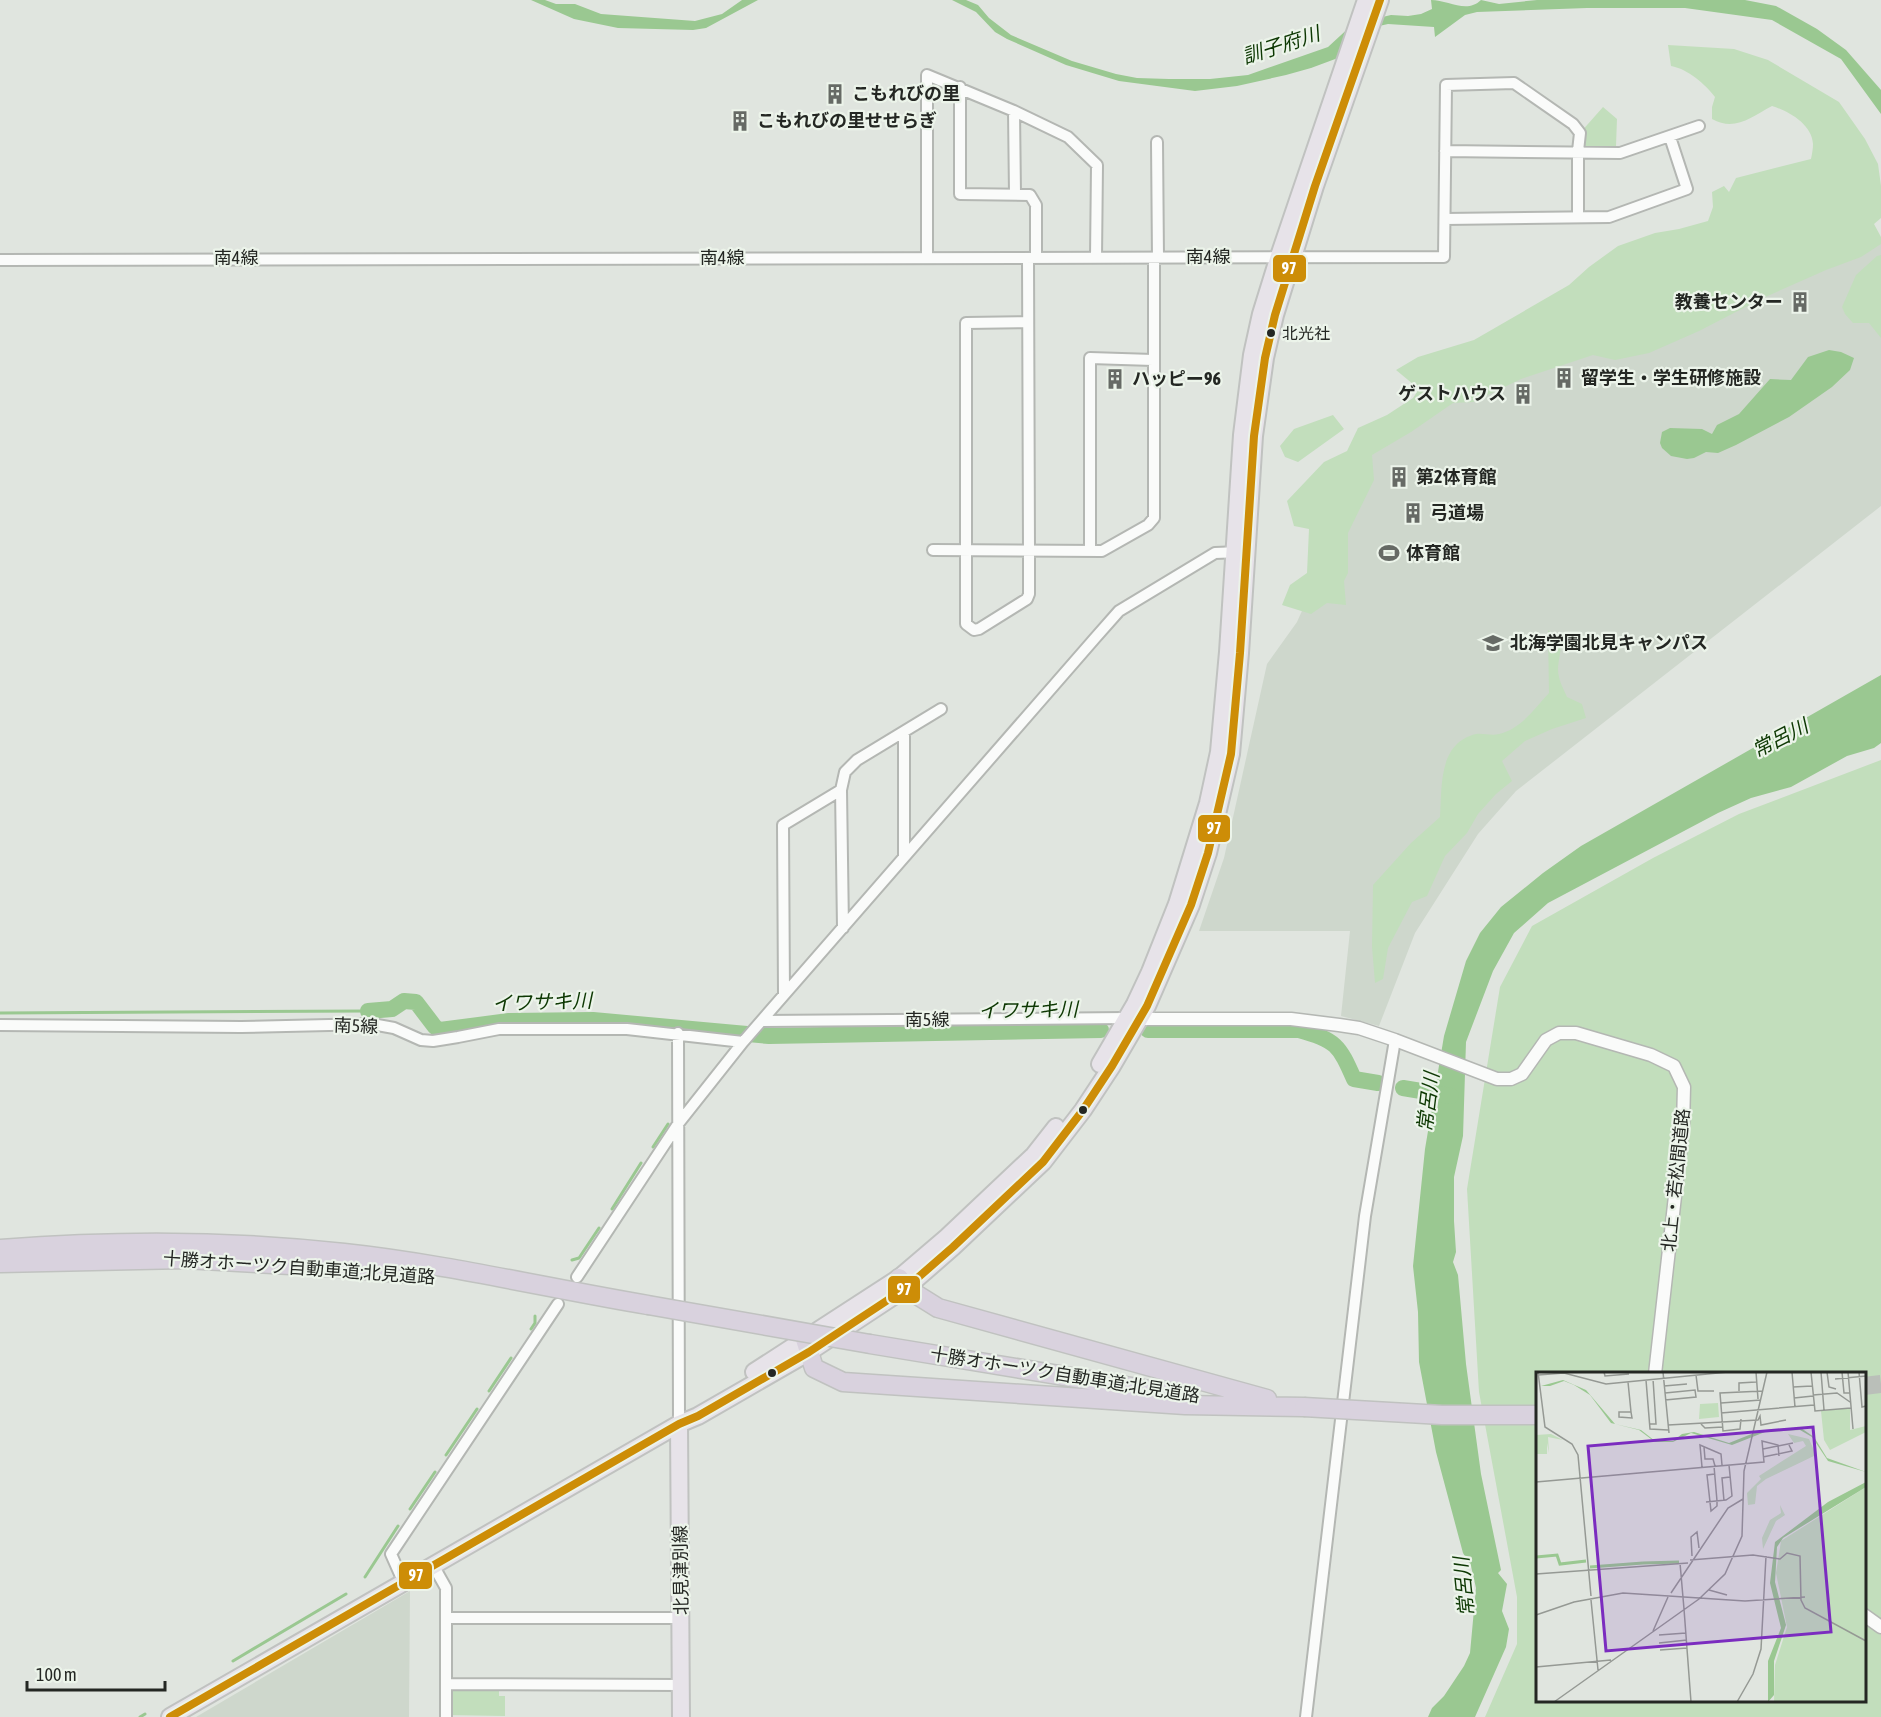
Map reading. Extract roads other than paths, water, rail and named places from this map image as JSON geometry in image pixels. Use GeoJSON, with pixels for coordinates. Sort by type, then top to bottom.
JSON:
{"type":"FeatureCollection","features":[{"type":"Feature","properties":{"kind":"highway","name":"十勝オホーツク自動車道;北見道路"},"geometry":{"type":"LineString","coordinates":[[0,1249],[181,1242],[345,1253],[432,1265],[870,1344],[1188,1396],[1304,1407],[1442,1415],[1536,1415]]}},
{"type":"Feature","properties":{"kind":"highway","name":"十勝オホーツク自動車道;北見道路"},"geometry":{"type":"LineString","coordinates":[[0,1263],[185,1258],[344,1268],[596,1296]]}},
{"type":"Feature","properties":{"kind":"highway"},"geometry":{"type":"LineString","coordinates":[[902,1283],[938,1308],[1238,1392],[1304,1407]]}},
{"type":"Feature","properties":{"kind":"highway"},"geometry":{"type":"LineString","coordinates":[[807,1346],[814,1368],[843,1382],[1185,1405],[1304,1407]]}},
{"type":"Feature","properties":{"kind":"main road"},"geometry":{"type":"LineString","coordinates":[[1345,83],[1366,0]]}},
{"type":"Feature","properties":{"kind":"main road"},"geometry":{"type":"LineString","coordinates":[[170,1717],[403,1581],[680,1424],[698,1416],[902,1283],[1034,1155],[1076,1104],[1134,1018],[1177,904],[1208,803],[1219,753],[1228,652],[1265,358],[1286,256],[1345,83],[1380,0]]}},
{"type":"Feature","properties":{"kind":"main road","name":"北見津別線"},"geometry":{"type":"LineString","coordinates":[[680,1424],[681,1717]]}},
{"type":"Feature","properties":{"kind":"street"},"geometry":{"type":"LineString","coordinates":[[927,258],[927,75],[960,87],[1068,137],[1097,165],[1096,258]]}},
{"type":"Feature","properties":{"kind":"street"},"geometry":{"type":"LineString","coordinates":[[1578,217],[1580,132],[1573,123],[1514,83],[1446,85],[1445,219],[1609,217],[1687,189],[1670,137]]}},
{"type":"Feature","properties":{"kind":"street"},"geometry":{"type":"LineString","coordinates":[[960,87],[960,194],[1030,195],[1036,205],[1028,322],[1029,551],[1027,599],[980,629],[974,630],[966,624],[966,323],[1028,322]]}},
{"type":"Feature","properties":{"kind":"street"},"geometry":{"type":"LineString","coordinates":[[1014,111],[1016,194]]}},
{"type":"Feature","properties":{"kind":"street"},"geometry":{"type":"LineString","coordinates":[[1445,151],[1620,153],[1700,126]]}},
{"type":"Feature","properties":{"kind":"street"},"geometry":{"type":"LineString","coordinates":[[933,550],[1102,551],[1148,525],[1154,518],[1153,360],[1157,141]]}},
{"type":"Feature","properties":{"kind":"street","name":"南4線"},"geometry":{"type":"LineString","coordinates":[[0,260],[1444,257],[1445,219]]}},
{"type":"Feature","properties":{"kind":"street"},"geometry":{"type":"LineString","coordinates":[[1090,551],[1090,358],[1153,360]]}},
{"type":"Feature","properties":{"kind":"street"},"geometry":{"type":"LineString","coordinates":[[577,1277],[678,1124],[748,1037],[1119,611],[1215,553],[1240,552]]}},
{"type":"Feature","properties":{"kind":"street"},"geometry":{"type":"LineString","coordinates":[[843,928],[841,790],[846,772],[857,760],[941,709]]}},
{"type":"Feature","properties":{"kind":"street"},"geometry":{"type":"LineString","coordinates":[[904,733],[904,856]]}},
{"type":"Feature","properties":{"kind":"street"},"geometry":{"type":"LineString","coordinates":[[784,995],[783,825],[841,790]]}},
{"type":"Feature","properties":{"kind":"street","name":"南5線"},"geometry":{"type":"LineString","coordinates":[[763,1021],[1134,1018]]}},
{"type":"Feature","properties":{"kind":"street","name":"北上・若松間道路"},"geometry":{"type":"LineString","coordinates":[[1134,1018],[1291,1019],[1359,1029],[1497,1079],[1511,1079],[1522,1074],[1546,1040],[1559,1033],[1576,1032],[1651,1055],[1674,1066],[1684,1087],[1683,1125],[1655,1372]]}},
{"type":"Feature","properties":{"kind":"street","name":"南5線"},"geometry":{"type":"LineString","coordinates":[[0,1025],[241,1027],[372,1024],[394,1028],[421,1040],[433,1041],[499,1029],[627,1029],[748,1037]]}},
{"type":"Feature","properties":{"kind":"street"},"geometry":{"type":"LineString","coordinates":[[678,1034],[680,1424]]}},
{"type":"Feature","properties":{"kind":"street"},"geometry":{"type":"LineString","coordinates":[[1306,1717],[1365,1216],[1400,1042]]}},
{"type":"Feature","properties":{"kind":"street"},"geometry":{"type":"LineString","coordinates":[[403,1581],[391,1554],[558,1304]]}},
{"type":"Feature","properties":{"kind":"street"},"geometry":{"type":"LineString","coordinates":[[433,1565],[446,1588],[446,1717]]}},
{"type":"Feature","properties":{"kind":"street"},"geometry":{"type":"LineString","coordinates":[[1866,1616],[1881,1627]]}},
{"type":"Feature","properties":{"kind":"street"},"geometry":{"type":"LineString","coordinates":[[446,1618],[682,1618]]}},
{"type":"Feature","properties":{"kind":"street"},"geometry":{"type":"LineString","coordinates":[[447,1684],[681,1685]]}},
{"type":"Feature","properties":{"kind":"water"},"geometry":{"type":"Polygon","coordinates":[[[531,0],[575,4],[601,14],[695,21],[722,14],[742,0],[758,0],[706,28],[693,30],[618,28],[574,19],[531,0]]]}},
{"type":"Feature","properties":{"kind":"water","name":"訓子府川"},"geometry":{"type":"Polygon","coordinates":[[[952,0],[966,0],[978,5],[989,18],[1011,35],[1072,61],[1137,78],[1210,79],[1248,75],[1328,47],[1353,24],[1391,15],[1421,14],[1432,9],[1431,0],[1470,6],[1481,0],[1499,4],[1537,0],[1745,0],[1776,6],[1817,29],[1846,50],[1881,90],[1881,114],[1841,59],[1772,20],[1685,8],[1587,8],[1477,12],[1465,15],[1435,37],[1434,27],[1388,24],[1379,26],[1346,55],[1311,68],[1237,86],[1195,91],[1119,81],[1066,65],[1007,39],[995,32],[976,12],[952,0]]]}},
{"type":"Feature","properties":{"kind":"water"},"geometry":{"type":"Polygon","coordinates":[[[1829,350],[1854,358],[1850,370],[1832,387],[1789,417],[1718,453],[1706,452],[1687,459],[1671,456],[1662,448],[1660,443],[1662,432],[1670,428],[1702,429],[1712,434],[1717,425],[1739,414],[1770,379],[1791,380],[1808,357],[1829,350]]]}},
{"type":"Feature","properties":{"kind":"water","name":"常呂川"},"geometry":{"type":"Polygon","coordinates":[[[1881,675],[1881,743],[1874,748],[1847,756],[1791,787],[1751,798],[1718,813],[1548,903],[1514,933],[1493,971],[1466,1042],[1463,1136],[1454,1177],[1456,1252],[1453,1262],[1458,1275],[1466,1364],[1481,1474],[1501,1570],[1498,1573],[1507,1584],[1502,1611],[1509,1629],[1506,1647],[1475,1717],[1428,1717],[1432,1708],[1444,1696],[1464,1666],[1470,1653],[1476,1588],[1471,1566],[1463,1553],[1436,1452],[1419,1362],[1418,1312],[1413,1266],[1425,1149],[1444,1036],[1466,961],[1480,933],[1501,907],[1581,846],[1881,675]]]}},
{"type":"Feature","properties":{"kind":"waterway","name":"イワサキ川"},"geometry":{"type":"LineString","coordinates":[[368,1011],[392,1009],[404,1001],[416,1002],[435,1027],[440,1030],[509,1021],[593,1020],[769,1036],[1101,1030]]}},
{"type":"Feature","properties":{"kind":"waterway","name":"イワサキ川"},"geometry":{"type":"LineString","coordinates":[[0,1013],[368,1011]]}},
{"type":"Feature","properties":{"kind":"waterway","name":"イワサキ川"},"geometry":{"type":"LineString","coordinates":[[1148,1030],[1299,1030],[1321,1037],[1335,1045],[1354,1079],[1378,1083]]}},
{"type":"Feature","properties":{"kind":"waterway","name":"イワサキ川"},"geometry":{"type":"LineString","coordinates":[[1403,1088],[1451,1096]]}},
{"type":"Feature","properties":{"kind":"waterway"},"geometry":{"type":"LineString","coordinates":[[653,1147],[668,1124]]}},
{"type":"Feature","properties":{"kind":"waterway"},"geometry":{"type":"LineString","coordinates":[[612,1209],[641,1163]]}},
{"type":"Feature","properties":{"kind":"waterway"},"geometry":{"type":"LineString","coordinates":[[572,1260],[579,1258],[599,1228]]}},
{"type":"Feature","properties":{"kind":"waterway"},"geometry":{"type":"LineString","coordinates":[[531,1329],[535,1323],[535,1316]]}},
{"type":"Feature","properties":{"kind":"waterway"},"geometry":{"type":"LineString","coordinates":[[489,1391],[511,1358]]}},
{"type":"Feature","properties":{"kind":"waterway"},"geometry":{"type":"LineString","coordinates":[[446,1455],[477,1409]]}},
{"type":"Feature","properties":{"kind":"waterway"},"geometry":{"type":"LineString","coordinates":[[410,1509],[435,1472]]}},
{"type":"Feature","properties":{"kind":"waterway"},"geometry":{"type":"LineString","coordinates":[[365,1577],[398,1526]]}},
{"type":"Feature","properties":{"kind":"waterway"},"geometry":{"type":"LineString","coordinates":[[233,1661],[346,1594]]}},
{"type":"Feature","properties":{"kind":"waterway"},"geometry":{"type":"LineString","coordinates":[[140,1717],[145,1714]]}},
{"type":"Feature","properties":{"kind":"tunnel"},"geometry":{"type":"LineString","coordinates":[[1866,1386],[1881,1384]]}},
{"type":"Feature","properties":{"kind":"place","name":"こもれびの里"},"geometry":{"type":"Point","coordinates":[835,94]}},
{"type":"Feature","properties":{"kind":"place","name":"こもれびの里せせらぎ"},"geometry":{"type":"Point","coordinates":[740,121]}},
{"type":"Feature","properties":{"kind":"place","name":"教養センター"},"geometry":{"type":"Point","coordinates":[1800,302]}},
{"type":"Feature","properties":{"kind":"place","name":"北光社"},"geometry":{"type":"Point","coordinates":[1271,333]}},
{"type":"Feature","properties":{"kind":"place","name":"留学生・学生研修施設"},"geometry":{"type":"Point","coordinates":[1564,378]}},
{"type":"Feature","properties":{"kind":"place","name":"ハッピー96"},"geometry":{"type":"Point","coordinates":[1115,379]}},
{"type":"Feature","properties":{"kind":"place","name":"ゲストハウス"},"geometry":{"type":"Point","coordinates":[1523,394]}},
{"type":"Feature","properties":{"kind":"place","name":"第2体育館"},"geometry":{"type":"Point","coordinates":[1399,477]}},
{"type":"Feature","properties":{"kind":"place","name":"弓道場"},"geometry":{"type":"Point","coordinates":[1413,513]}},
{"type":"Feature","properties":{"kind":"place","name":"体育館"},"geometry":{"type":"Point","coordinates":[1389,553]}},
{"type":"Feature","properties":{"kind":"place","name":"北海学園北見キャンパス"},"geometry":{"type":"Point","coordinates":[1493,643]}}]}
